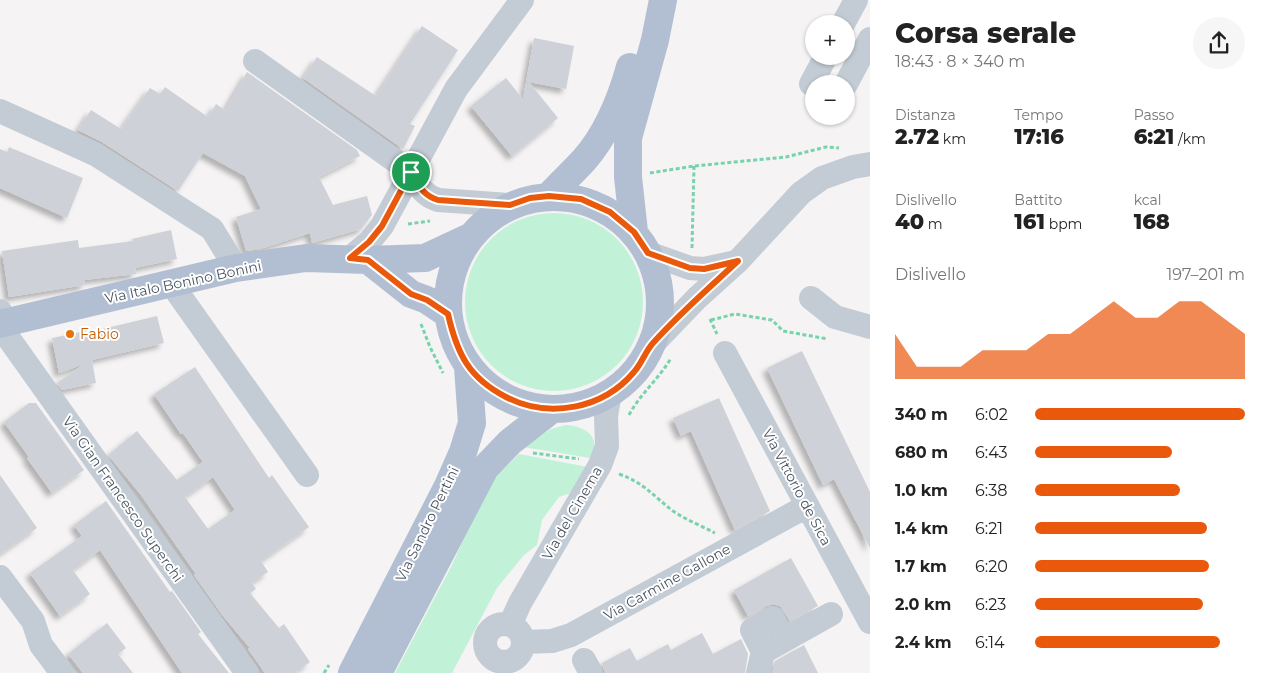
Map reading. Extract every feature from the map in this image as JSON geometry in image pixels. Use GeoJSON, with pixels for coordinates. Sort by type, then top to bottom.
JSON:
{"type":"FeatureCollection","features":[{"type":"Feature","properties":{"kind":"main road"},"geometry":{"type":"LineString","coordinates":[[549,196],[585,158],[606,128],[623,90],[647,0]]}},
{"type":"Feature","properties":{"kind":"main road"},"geometry":{"type":"LineString","coordinates":[[641,242],[610,212],[581,199],[549,196],[530,198],[510,205],[488,218],[470,236],[456,260],[448,286],[448,314],[454,342],[456,372],[520,404],[552,410],[582,406],[610,394],[663,348],[659,283],[641,242],[628,177],[628,138],[664,0]]}},
{"type":"Feature","properties":{"kind":"main road","name":"Via Italo Bonino Bonini"},"geometry":{"type":"LineString","coordinates":[[2,319],[236,268],[306,258],[426,258],[470,236]]}},
{"type":"Feature","properties":{"kind":"main road"},"geometry":{"type":"LineString","coordinates":[[359,259],[411,294],[427,300],[448,314]]}},
{"type":"Feature","properties":{"kind":"main road","name":"Via Sandro Pertini"},"geometry":{"type":"LineString","coordinates":[[352,673],[448,486],[463,452],[472,423],[456,372]]}},
{"type":"Feature","properties":{"kind":"main road","name":"Via Sandro Pertini"},"geometry":{"type":"LineString","coordinates":[[378,673],[485,468],[510,442],[552,410]]}},
{"type":"Feature","properties":{"kind":"street"},"geometry":{"type":"LineString","coordinates":[[359,259],[369,242],[382,226],[456,89],[522,0]]}},
{"type":"Feature","properties":{"kind":"street"},"geometry":{"type":"LineString","coordinates":[[848,15],[856,0]]}},
{"type":"Feature","properties":{"kind":"street"},"geometry":{"type":"LineString","coordinates":[[851,75],[870,39]]}},
{"type":"Feature","properties":{"kind":"street"},"geometry":{"type":"LineString","coordinates":[[254,60],[411,172],[422,190],[429,197],[438,200],[510,205]]}},
{"type":"Feature","properties":{"kind":"street"},"geometry":{"type":"LineString","coordinates":[[0,111],[95,154],[212,229],[236,268]]}},
{"type":"Feature","properties":{"kind":"street"},"geometry":{"type":"LineString","coordinates":[[663,348],[697,298],[738,261],[801,193],[822,178],[861,166]]}},
{"type":"Feature","properties":{"kind":"street"},"geometry":{"type":"LineString","coordinates":[[641,242],[690,268],[704,269],[738,261]]}},
{"type":"Feature","properties":{"kind":"street"},"geometry":{"type":"LineString","coordinates":[[170,282],[308,475]]}},
{"type":"Feature","properties":{"kind":"street"},"geometry":{"type":"LineString","coordinates":[[811,298],[835,317],[870,326]]}},
{"type":"Feature","properties":{"kind":"street","name":"Via Gian Francesco Superchi"},"geometry":{"type":"LineString","coordinates":[[2,319],[7,336],[247,673]]}},
{"type":"Feature","properties":{"kind":"street","name":"Via Vittorio de Sica"},"geometry":{"type":"LineString","coordinates":[[725,353],[870,622]]}},
{"type":"Feature","properties":{"kind":"street","name":"Via del Cinema"},"geometry":{"type":"LineString","coordinates":[[516,634],[498,624],[488,631],[485,643],[486,648],[498,666],[518,654],[516,634],[520,603],[600,466],[606,446],[606,416],[610,394]]}},
{"type":"Feature","properties":{"kind":"street","name":"Via Carmine Gallone"},"geometry":{"type":"LineString","coordinates":[[516,634],[552,641],[571,635],[807,506]]}},
{"type":"Feature","properties":{"kind":"street"},"geometry":{"type":"LineString","coordinates":[[0,577],[33,621],[41,645],[62,673]]}},
{"type":"Feature","properties":{"kind":"street"},"geometry":{"type":"LineString","coordinates":[[760,663],[784,640],[831,614]]}},
{"type":"Feature","properties":{"kind":"path"},"geometry":{"type":"LineString","coordinates":[[645,174],[694,166],[786,157],[826,147],[843,148],[861,166]]}},
{"type":"Feature","properties":{"kind":"path"},"geometry":{"type":"LineString","coordinates":[[692,251],[694,166]]}},
{"type":"Feature","properties":{"kind":"path"},"geometry":{"type":"LineString","coordinates":[[707,314],[725,353]]}},
{"type":"Feature","properties":{"kind":"path"},"geometry":{"type":"LineString","coordinates":[[711,320],[736,314],[772,320],[783,331],[831,340]]}},
{"type":"Feature","properties":{"kind":"path"},"geometry":{"type":"LineString","coordinates":[[417,318],[442,368],[456,372]]}},
{"type":"Feature","properties":{"kind":"path"},"geometry":{"type":"LineString","coordinates":[[628,417],[634,405],[664,370],[663,348]]}},
{"type":"Feature","properties":{"kind":"path"},"geometry":{"type":"LineString","coordinates":[[529,452],[582,460]]}},
{"type":"Feature","properties":{"kind":"path"},"geometry":{"type":"LineString","coordinates":[[612,472],[636,480],[674,512],[721,536],[734,546]]}},
{"type":"Feature","properties":{"kind":"green space"},"geometry":{"type":"Polygon","coordinates":[[[563,213],[588,219],[596,223],[611,233],[623,245],[637,268],[642,285],[642,319],[637,336],[623,359],[611,371],[588,385],[571,390],[545,391],[520,385],[512,381],[497,371],[485,359],[471,336],[466,319],[465,293],[471,268],[475,260],[485,245],[497,233],[520,219],[537,214],[563,213]]]}},
{"type":"Feature","properties":{"kind":"green space"},"geometry":{"type":"Polygon","coordinates":[[[566,425],[585,430],[590,434],[594,444],[591,458],[523,447],[551,429],[566,425]]]}},
{"type":"Feature","properties":{"kind":"green space"},"geometry":{"type":"Polygon","coordinates":[[[519,454],[588,467],[571,493],[559,497],[542,520],[537,545],[524,555],[497,588],[452,673],[395,673],[452,565],[488,484],[519,454]]]}},
{"type":"Feature","properties":{"kind":"building"},"geometry":{"type":"Polygon","coordinates":[[[422,26],[458,50],[410,124],[415,126],[403,149],[303,78],[317,57],[376,96],[422,26]]]}},
{"type":"Feature","properties":{"kind":"building"},"geometry":{"type":"Polygon","coordinates":[[[534,38],[574,46],[566,89],[529,82],[558,118],[512,156],[471,106],[506,78],[523,99],[534,38]]]}},
{"type":"Feature","properties":{"kind":"building"},"geometry":{"type":"Polygon","coordinates":[[[247,72],[357,150],[360,156],[319,177],[333,205],[367,196],[372,215],[361,229],[312,243],[310,233],[260,249],[246,251],[236,217],[261,209],[245,176],[203,153],[178,191],[102,142],[78,130],[91,110],[121,129],[150,88],[160,94],[165,87],[208,117],[216,104],[225,110],[247,72]]]}},
{"type":"Feature","properties":{"kind":"building"},"geometry":{"type":"Polygon","coordinates":[[[9,147],[83,178],[67,218],[0,188],[0,149],[7,152],[9,147]]]}},
{"type":"Feature","properties":{"kind":"building"},"geometry":{"type":"Polygon","coordinates":[[[171,230],[177,259],[135,268],[136,274],[84,280],[85,285],[9,297],[2,251],[78,240],[79,248],[133,241],[132,239],[171,230]]]}},
{"type":"Feature","properties":{"kind":"building"},"geometry":{"type":"Polygon","coordinates":[[[157,316],[164,343],[92,360],[96,383],[62,390],[57,383],[84,364],[59,373],[52,338],[86,331],[86,333],[157,316]]]}},
{"type":"Feature","properties":{"kind":"building"},"geometry":{"type":"Polygon","coordinates":[[[802,351],[870,492],[870,548],[834,479],[823,485],[767,368],[802,351]]]}},
{"type":"Feature","properties":{"kind":"building"},"geometry":{"type":"Polygon","coordinates":[[[195,367],[269,478],[272,475],[309,527],[261,561],[268,572],[252,583],[256,589],[250,593],[279,628],[284,624],[310,662],[295,673],[265,673],[248,649],[250,648],[223,616],[194,575],[196,574],[141,495],[108,455],[137,431],[177,480],[203,462],[154,394],[195,367]],[[213,477],[185,497],[208,529],[235,510],[213,477]]]}},
{"type":"Feature","properties":{"kind":"building"},"geometry":{"type":"Polygon","coordinates":[[[719,398],[770,511],[735,530],[691,431],[681,436],[673,418],[719,398]]]}},
{"type":"Feature","properties":{"kind":"building"},"geometry":{"type":"Polygon","coordinates":[[[29,403],[36,403],[84,470],[52,493],[4,422],[29,403]]]}},
{"type":"Feature","properties":{"kind":"building"},"geometry":{"type":"Polygon","coordinates":[[[0,475],[37,528],[0,554],[0,475]]]}},
{"type":"Feature","properties":{"kind":"building"},"geometry":{"type":"Polygon","coordinates":[[[106,501],[170,592],[172,591],[201,632],[198,634],[229,673],[182,673],[100,550],[73,570],[90,594],[60,616],[30,573],[82,536],[74,525],[106,501]]]}},
{"type":"Feature","properties":{"kind":"building"},"geometry":{"type":"Polygon","coordinates":[[[791,558],[818,606],[790,621],[781,607],[774,604],[766,606],[748,616],[734,590],[791,558]]]}},
{"type":"Feature","properties":{"kind":"building"},"geometry":{"type":"Polygon","coordinates":[[[107,623],[126,648],[118,654],[133,673],[83,673],[68,654],[107,623]]]}},
{"type":"Feature","properties":{"kind":"building"},"geometry":{"type":"Polygon","coordinates":[[[702,633],[713,654],[741,639],[748,654],[745,673],[605,673],[602,663],[630,648],[637,661],[668,644],[671,650],[702,633]]]}},
{"type":"Feature","properties":{"kind":"building"},"geometry":{"type":"Polygon","coordinates":[[[804,645],[818,673],[772,673],[775,661],[804,645]]]}},
{"type":"Feature","properties":{"kind":"place","name":"Fabio"},"geometry":{"type":"Point","coordinates":[70,334]}},
{"type":"Feature","properties":{"kind":"route"},"geometry":{"type":"LineString","coordinates":[[411,172],[422,190],[429,197],[438,200],[510,205],[530,198],[549,196],[581,199],[610,212],[634,232],[648,253],[690,268],[704,269],[738,261],[697,298],[652,345],[634,372],[610,394],[582,406],[552,410],[520,404],[491,389],[468,367],[454,342],[448,314],[427,300],[411,294],[368,260],[350,258],[369,242],[382,226],[411,172]]}}]}
